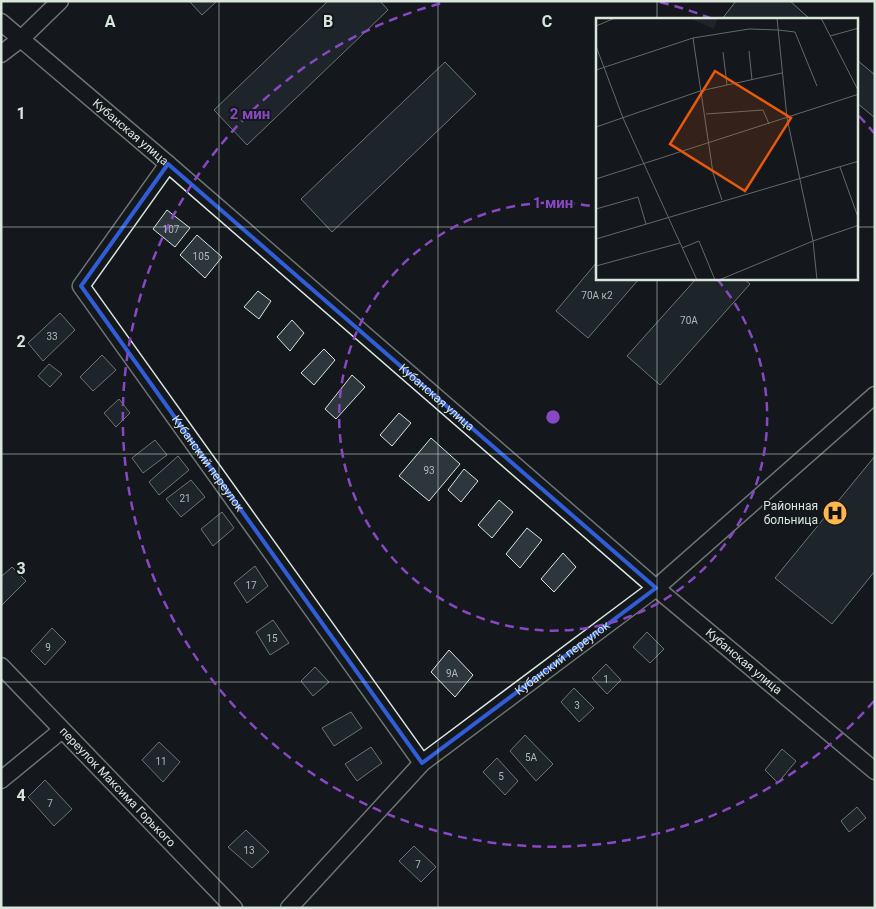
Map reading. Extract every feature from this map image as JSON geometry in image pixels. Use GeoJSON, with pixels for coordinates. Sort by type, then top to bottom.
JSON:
{"type":"FeatureCollection","features":[{"type":"Feature","properties":{"kind":"street"},"geometry":{"type":"LineString","coordinates":[[1,54],[22,38],[60,1]]}},
{"type":"Feature","properties":{"kind":"street","name":"Кубанская улица"},"geometry":{"type":"LineString","coordinates":[[1,22],[168,164],[656,588],[875,771]]}},
{"type":"Feature","properties":{"kind":"street","name":"Кубанский переулок"},"geometry":{"type":"LineString","coordinates":[[168,164],[81,286],[422,763]]}},
{"type":"Feature","properties":{"kind":"street","name":"Кубанский переулок"},"geometry":{"type":"LineString","coordinates":[[288,908],[422,763],[656,588],[875,395]]}},
{"type":"Feature","properties":{"kind":"street","name":"переулок Максима Горького"},"geometry":{"type":"LineString","coordinates":[[1,666],[234,908]]}},
{"type":"Feature","properties":{"kind":"street"},"geometry":{"type":"LineString","coordinates":[[1,780],[62,730]]}},
{"type":"Feature","properties":{"kind":"highlighted area"},"geometry":{"type":"Polygon","coordinates":[[[168,164],[656,588],[422,763],[81,286],[168,164]]]}},
{"type":"Feature","properties":{"kind":"building"},"geometry":{"type":"Polygon","coordinates":[[[189,1],[217,1],[202,15],[189,1]]]}},
{"type":"Feature","properties":{"kind":"building"},"geometry":{"type":"Polygon","coordinates":[[[328,1],[380,1],[388,10],[247,145],[214,110],[328,1]]]}},
{"type":"Feature","properties":{"kind":"building"},"geometry":{"type":"Polygon","coordinates":[[[736,1],[790,1],[809,18],[723,18],[736,1]]]}},
{"type":"Feature","properties":{"kind":"building"},"geometry":{"type":"Polygon","coordinates":[[[858,61],[875,75],[875,118],[858,104],[858,61]]]}},
{"type":"Feature","properties":{"kind":"building"},"geometry":{"type":"Polygon","coordinates":[[[445,62],[476,94],[332,232],[301,199],[445,62]]]}},
{"type":"Feature","properties":{"kind":"building"},"geometry":{"type":"Polygon","coordinates":[[[167,210],[190,228],[175,247],[153,229],[167,210]]]}},
{"type":"Feature","properties":{"kind":"building"},"geometry":{"type":"Polygon","coordinates":[[[197,235],[222,257],[205,278],[180,255],[197,235]]]}},
{"type":"Feature","properties":{"kind":"building"},"geometry":{"type":"Polygon","coordinates":[[[596,263],[596,280],[638,280],[588,338],[556,311],[596,263]]]}},
{"type":"Feature","properties":{"kind":"building"},"geometry":{"type":"Polygon","coordinates":[[[695,280],[745,280],[750,284],[660,385],[627,356],[695,280]]]}},
{"type":"Feature","properties":{"kind":"building"},"geometry":{"type":"Polygon","coordinates":[[[258,291],[271,301],[259,319],[244,307],[258,291]]]}},
{"type":"Feature","properties":{"kind":"building"},"geometry":{"type":"Polygon","coordinates":[[[60,313],[75,330],[43,361],[28,343],[60,313]]]}},
{"type":"Feature","properties":{"kind":"building"},"geometry":{"type":"Polygon","coordinates":[[[292,320],[304,333],[290,351],[277,337],[292,320]]]}},
{"type":"Feature","properties":{"kind":"building"},"geometry":{"type":"Polygon","coordinates":[[[324,349],[335,360],[314,385],[301,373],[324,349]]]}},
{"type":"Feature","properties":{"kind":"building"},"geometry":{"type":"Polygon","coordinates":[[[102,355],[116,370],[93,391],[80,377],[102,355]]]}},
{"type":"Feature","properties":{"kind":"building"},"geometry":{"type":"Polygon","coordinates":[[[49,364],[62,374],[50,387],[38,376],[49,364]]]}},
{"type":"Feature","properties":{"kind":"building"},"geometry":{"type":"Polygon","coordinates":[[[352,375],[365,387],[336,419],[325,409],[352,375]]]}},
{"type":"Feature","properties":{"kind":"building"},"geometry":{"type":"Polygon","coordinates":[[[119,399],[130,413],[116,427],[104,413],[119,399]]]}},
{"type":"Feature","properties":{"kind":"building"},"geometry":{"type":"Polygon","coordinates":[[[399,413],[411,423],[392,446],[380,435],[399,413]]]}},
{"type":"Feature","properties":{"kind":"building"},"geometry":{"type":"Polygon","coordinates":[[[431,438],[460,464],[429,501],[399,476],[431,438]]]}},
{"type":"Feature","properties":{"kind":"building"},"geometry":{"type":"Polygon","coordinates":[[[155,440],[167,455],[143,473],[132,458],[155,440]]]}},
{"type":"Feature","properties":{"kind":"building"},"geometry":{"type":"Polygon","coordinates":[[[178,456],[189,470],[159,495],[149,482],[178,456]]]}},
{"type":"Feature","properties":{"kind":"building"},"geometry":{"type":"Polygon","coordinates":[[[875,456],[875,571],[832,624],[775,578],[875,456]]]}},
{"type":"Feature","properties":{"kind":"building"},"geometry":{"type":"Polygon","coordinates":[[[464,469],[478,481],[461,502],[448,490],[464,469]]]}},
{"type":"Feature","properties":{"kind":"building"},"geometry":{"type":"Polygon","coordinates":[[[191,480],[205,497],[181,517],[166,499],[191,480]]]}},
{"type":"Feature","properties":{"kind":"building"},"geometry":{"type":"Polygon","coordinates":[[[499,500],[513,512],[492,538],[478,525],[499,500]]]}},
{"type":"Feature","properties":{"kind":"building"},"geometry":{"type":"Polygon","coordinates":[[[222,512],[234,528],[213,546],[201,529],[222,512]]]}},
{"type":"Feature","properties":{"kind":"building"},"geometry":{"type":"Polygon","coordinates":[[[527,528],[542,540],[520,568],[506,554],[527,528]]]}},
{"type":"Feature","properties":{"kind":"building"},"geometry":{"type":"Polygon","coordinates":[[[563,553],[576,567],[554,592],[541,579],[563,553]]]}},
{"type":"Feature","properties":{"kind":"building"},"geometry":{"type":"Polygon","coordinates":[[[255,566],[268,586],[247,603],[234,583],[255,566]]]}},
{"type":"Feature","properties":{"kind":"building"},"geometry":{"type":"Polygon","coordinates":[[[12,567],[26,581],[1,606],[1,577],[12,567]]]}},
{"type":"Feature","properties":{"kind":"building"},"geometry":{"type":"Polygon","coordinates":[[[273,620],[289,643],[270,655],[256,632],[273,620]]]}},
{"type":"Feature","properties":{"kind":"building"},"geometry":{"type":"Polygon","coordinates":[[[52,628],[66,642],[45,665],[31,651],[52,628]]]}},
{"type":"Feature","properties":{"kind":"building"},"geometry":{"type":"Polygon","coordinates":[[[647,632],[664,649],[650,663],[633,647],[647,632]]]}},
{"type":"Feature","properties":{"kind":"building"},"geometry":{"type":"Polygon","coordinates":[[[449,650],[473,675],[455,697],[431,672],[449,650]]]}},
{"type":"Feature","properties":{"kind":"building"},"geometry":{"type":"Polygon","coordinates":[[[606,664],[621,680],[607,694],[592,678],[606,664]]]}},
{"type":"Feature","properties":{"kind":"building"},"geometry":{"type":"Polygon","coordinates":[[[315,667],[329,682],[313,696],[301,681],[315,667]]]}},
{"type":"Feature","properties":{"kind":"building"},"geometry":{"type":"Polygon","coordinates":[[[574,688],[594,708],[579,722],[561,702],[574,688]]]}},
{"type":"Feature","properties":{"kind":"building"},"geometry":{"type":"Polygon","coordinates":[[[351,712],[362,728],[334,746],[322,728],[351,712]]]}},
{"type":"Feature","properties":{"kind":"building"},"geometry":{"type":"Polygon","coordinates":[[[525,735],[553,764],[536,781],[510,751],[525,735]]]}},
{"type":"Feature","properties":{"kind":"building"},"geometry":{"type":"Polygon","coordinates":[[[159,742],[180,762],[163,782],[142,760],[159,742]]]}},
{"type":"Feature","properties":{"kind":"building"},"geometry":{"type":"Polygon","coordinates":[[[371,747],[382,763],[357,781],[345,764],[371,747]]]}},
{"type":"Feature","properties":{"kind":"building"},"geometry":{"type":"Polygon","coordinates":[[[782,749],[796,761],[778,783],[765,770],[782,749]]]}},
{"type":"Feature","properties":{"kind":"building"},"geometry":{"type":"Polygon","coordinates":[[[497,758],[518,781],[505,795],[483,772],[497,758]]]}},
{"type":"Feature","properties":{"kind":"building"},"geometry":{"type":"Polygon","coordinates":[[[45,780],[72,809],[54,826],[28,797],[45,780]]]}},
{"type":"Feature","properties":{"kind":"building"},"geometry":{"type":"Polygon","coordinates":[[[857,807],[866,818],[849,832],[841,821],[857,807]]]}},
{"type":"Feature","properties":{"kind":"building"},"geometry":{"type":"Polygon","coordinates":[[[246,830],[269,852],[252,868],[228,847],[246,830]]]}},
{"type":"Feature","properties":{"kind":"building"},"geometry":{"type":"Polygon","coordinates":[[[414,846],[436,867],[421,882],[399,861],[414,846]]]}},
{"type":"Feature","properties":{"kind":"place","name":"Районная больница"},"geometry":{"type":"Point","coordinates":[835,513]}}]}
